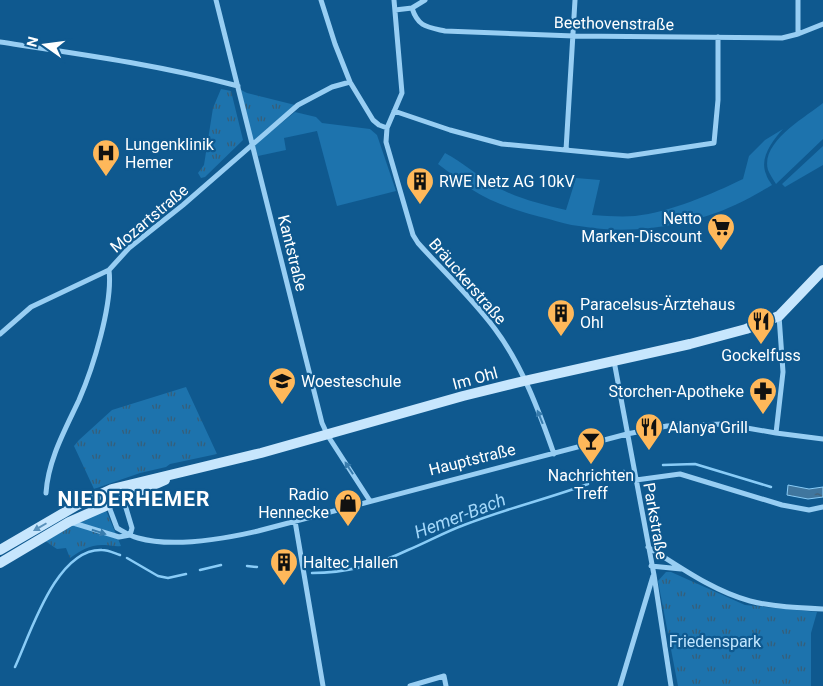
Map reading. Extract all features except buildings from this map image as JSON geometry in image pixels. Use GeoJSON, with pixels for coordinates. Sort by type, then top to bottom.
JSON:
{"type":"FeatureCollection","features":[{"type":"Feature","properties":{"kind":"main road"},"geometry":{"type":"LineString","coordinates":[[779,316],[823,270]]}},
{"type":"Feature","properties":{"kind":"main road","name":"Im Ohl"},"geometry":{"type":"LineString","coordinates":[[112,490],[328,436],[463,396],[728,334],[779,316]]}},
{"type":"Feature","properties":{"kind":"main road","name":"Im Ohl"},"geometry":{"type":"LineString","coordinates":[[123,498],[179,473]]}},
{"type":"Feature","properties":{"kind":"main road"},"geometry":{"type":"LineString","coordinates":[[0,550],[79,504],[112,490]]}},
{"type":"Feature","properties":{"kind":"main road"},"geometry":{"type":"LineString","coordinates":[[0,563],[69,522],[123,498]]}},
{"type":"Feature","properties":{"kind":"street","name":"Kantstraße"},"geometry":{"type":"LineString","coordinates":[[216,0],[322,422],[328,436],[370,501]]}},
{"type":"Feature","properties":{"kind":"street"},"geometry":{"type":"LineString","coordinates":[[321,0],[350,82],[372,120],[387,128]]}},
{"type":"Feature","properties":{"kind":"street","name":"Bräuckerstraße"},"geometry":{"type":"LineString","coordinates":[[394,0],[402,93],[387,128],[386,142],[413,235],[495,329],[506,346],[524,381],[554,454]]}},
{"type":"Feature","properties":{"kind":"street"},"geometry":{"type":"LineString","coordinates":[[395,10],[412,8],[425,0]]}},
{"type":"Feature","properties":{"kind":"street"},"geometry":{"type":"LineString","coordinates":[[566,150],[575,0]]}},
{"type":"Feature","properties":{"kind":"street"},"geometry":{"type":"LineString","coordinates":[[798,0],[798,34]]}},
{"type":"Feature","properties":{"kind":"street","name":"Beethovenstraße"},"geometry":{"type":"LineString","coordinates":[[412,8],[415,16],[424,26],[445,31],[574,36],[782,38],[823,24]]}},
{"type":"Feature","properties":{"kind":"street"},"geometry":{"type":"LineString","coordinates":[[394,111],[450,130],[502,144],[628,156],[714,143],[718,100],[718,37]]}},
{"type":"Feature","properties":{"kind":"street"},"geometry":{"type":"LineString","coordinates":[[0,42],[178,70],[238,86]]}},
{"type":"Feature","properties":{"kind":"street","name":"Mozartstraße"},"geometry":{"type":"LineString","coordinates":[[110,270],[129,248],[183,205],[298,105],[332,87],[350,82]]}},
{"type":"Feature","properties":{"kind":"street"},"geometry":{"type":"LineString","coordinates":[[0,334],[31,308],[110,270],[111,289],[102,328],[79,399],[64,428],[47,478],[46,493]]}},
{"type":"Feature","properties":{"kind":"street"},"geometry":{"type":"LineString","coordinates":[[776,433],[783,372],[779,316]]}},
{"type":"Feature","properties":{"kind":"street","name":"Parkstraße"},"geometry":{"type":"LineString","coordinates":[[614,361],[654,575],[671,686]]}},
{"type":"Feature","properties":{"kind":"street","name":"Hauptstraße"},"geometry":{"type":"LineString","coordinates":[[69,522],[119,538],[130,535],[166,542],[206,540],[232,537],[627,434],[667,426],[724,424],[823,439]]}},
{"type":"Feature","properties":{"kind":"street"},"geometry":{"type":"LineString","coordinates":[[636,480],[680,474],[782,505],[809,510],[823,506]]}},
{"type":"Feature","properties":{"kind":"street"},"geometry":{"type":"LineString","coordinates":[[112,490],[123,498],[132,528],[130,535],[117,528],[108,504],[112,490]]}},
{"type":"Feature","properties":{"kind":"street"},"geometry":{"type":"LineString","coordinates":[[295,521],[323,686]]}},
{"type":"Feature","properties":{"kind":"street"},"geometry":{"type":"LineString","coordinates":[[648,547],[716,588],[750,601],[774,606],[823,609]]}},
{"type":"Feature","properties":{"kind":"street"},"geometry":{"type":"LineString","coordinates":[[651,566],[684,570]]}},
{"type":"Feature","properties":{"kind":"street"},"geometry":{"type":"LineString","coordinates":[[620,686],[654,575]]}},
{"type":"Feature","properties":{"kind":"street"},"geometry":{"type":"LineString","coordinates":[[410,686],[444,676],[446,686]]}},
{"type":"Feature","properties":{"kind":"green space"},"geometry":{"type":"Polygon","coordinates":[[[221,89],[231,91],[243,140],[205,177],[201,178],[198,173],[204,165],[213,108],[221,89]]]}},
{"type":"Feature","properties":{"kind":"green space"},"geometry":{"type":"Polygon","coordinates":[[[241,90],[247,93],[295,105],[252,142],[241,90]]]}},
{"type":"Feature","properties":{"kind":"green space"},"geometry":{"type":"Polygon","coordinates":[[[823,103],[823,139],[776,184],[768,170],[767,160],[771,150],[786,131],[823,103]]]}},
{"type":"Feature","properties":{"kind":"green space"},"geometry":{"type":"Polygon","coordinates":[[[295,112],[316,117],[322,123],[370,129],[377,135],[396,191],[337,206],[317,131],[284,138],[286,150],[258,156],[254,145],[295,112]]]}},
{"type":"Feature","properties":{"kind":"green space"},"geometry":{"type":"Polygon","coordinates":[[[783,129],[771,144],[764,162],[766,175],[772,185],[717,213],[678,224],[658,227],[618,230],[598,229],[529,214],[499,204],[480,194],[438,164],[445,153],[500,189],[528,200],[566,210],[576,178],[600,180],[592,215],[635,216],[662,211],[743,179],[749,156],[765,140],[783,129]]]}},
{"type":"Feature","properties":{"kind":"green space"},"geometry":{"type":"Polygon","coordinates":[[[823,146],[823,165],[785,187],[782,184],[823,146]]]}},
{"type":"Feature","properties":{"kind":"green space"},"geometry":{"type":"Polygon","coordinates":[[[186,387],[217,454],[170,464],[166,467],[140,473],[94,489],[74,446],[79,440],[112,410],[186,387]]]}},
{"type":"Feature","properties":{"kind":"green space"},"geometry":{"type":"Polygon","coordinates":[[[105,508],[121,546],[95,545],[82,550],[70,558],[66,548],[57,549],[45,541],[105,508]]]}},
{"type":"Feature","properties":{"kind":"green space","name":"Friedenspark"},"geometry":{"type":"Polygon","coordinates":[[[666,572],[671,572],[745,605],[817,612],[811,633],[811,686],[678,686],[658,581],[666,572]]]}},
{"type":"Feature","properties":{"kind":"water"},"geometry":{"type":"Polygon","coordinates":[[[788,485],[809,489],[823,487],[823,497],[808,499],[787,495],[788,485]]]}},
{"type":"Feature","properties":{"kind":"waterway","name":"Hemer-Bach"},"geometry":{"type":"LineString","coordinates":[[663,465],[695,464],[771,487]]}},
{"type":"Feature","properties":{"kind":"waterway","name":"Hemer-Bach"},"geometry":{"type":"LineString","coordinates":[[597,481],[624,471]]}},
{"type":"Feature","properties":{"kind":"waterway","name":"Hemer-Bach"},"geometry":{"type":"LineString","coordinates":[[312,573],[337,571],[374,563],[397,555],[479,519],[588,484]]}},
{"type":"Feature","properties":{"kind":"waterway","name":"Hemer-Bach"},"geometry":{"type":"LineString","coordinates":[[15,667],[47,596],[58,578],[71,563],[86,553],[102,550],[120,555]]}},
{"type":"Feature","properties":{"kind":"waterway","name":"Hemer-Bach"},"geometry":{"type":"LineString","coordinates":[[127,558],[158,576],[168,578],[186,574]]}},
{"type":"Feature","properties":{"kind":"waterway","name":"Hemer-Bach"},"geometry":{"type":"LineString","coordinates":[[200,570],[221,565]]}},
{"type":"Feature","properties":{"kind":"waterway","name":"Hemer-Bach"},"geometry":{"type":"LineString","coordinates":[[247,566],[257,567]]}},
{"type":"Feature","properties":{"kind":"place","name":"Lungenklinik Hemer"},"geometry":{"type":"Point","coordinates":[106,177]}},
{"type":"Feature","properties":{"kind":"place","name":"RWE Netz AG 10kV"},"geometry":{"type":"Point","coordinates":[420,205]}},
{"type":"Feature","properties":{"kind":"place","name":"Netto Marken-Discount"},"geometry":{"type":"Point","coordinates":[721,251]}},
{"type":"Feature","properties":{"kind":"place","name":"Paracelsus-Ärztehaus Ohl"},"geometry":{"type":"Point","coordinates":[561,337]}},
{"type":"Feature","properties":{"kind":"place","name":"Gockelfuss"},"geometry":{"type":"Point","coordinates":[761,345]}},
{"type":"Feature","properties":{"kind":"place","name":"Woesteschule"},"geometry":{"type":"Point","coordinates":[282,405]}},
{"type":"Feature","properties":{"kind":"place","name":"Storchen-Apotheke"},"geometry":{"type":"Point","coordinates":[763,415]}},
{"type":"Feature","properties":{"kind":"place","name":"Alanya Grill"},"geometry":{"type":"Point","coordinates":[649,451]}},
{"type":"Feature","properties":{"kind":"place","name":"Nachrichten Treff"},"geometry":{"type":"Point","coordinates":[591,465]}},
{"type":"Feature","properties":{"kind":"place","name":"Radio Hennecke"},"geometry":{"type":"Point","coordinates":[348,527]}},
{"type":"Feature","properties":{"kind":"place","name":"Haltec Hallen"},"geometry":{"type":"Point","coordinates":[284,586]}},
{"type":"Feature","properties":{"kind":"district","name":"NIEDERHEMER"},"geometry":{"type":"Point","coordinates":[134,499]}}]}
